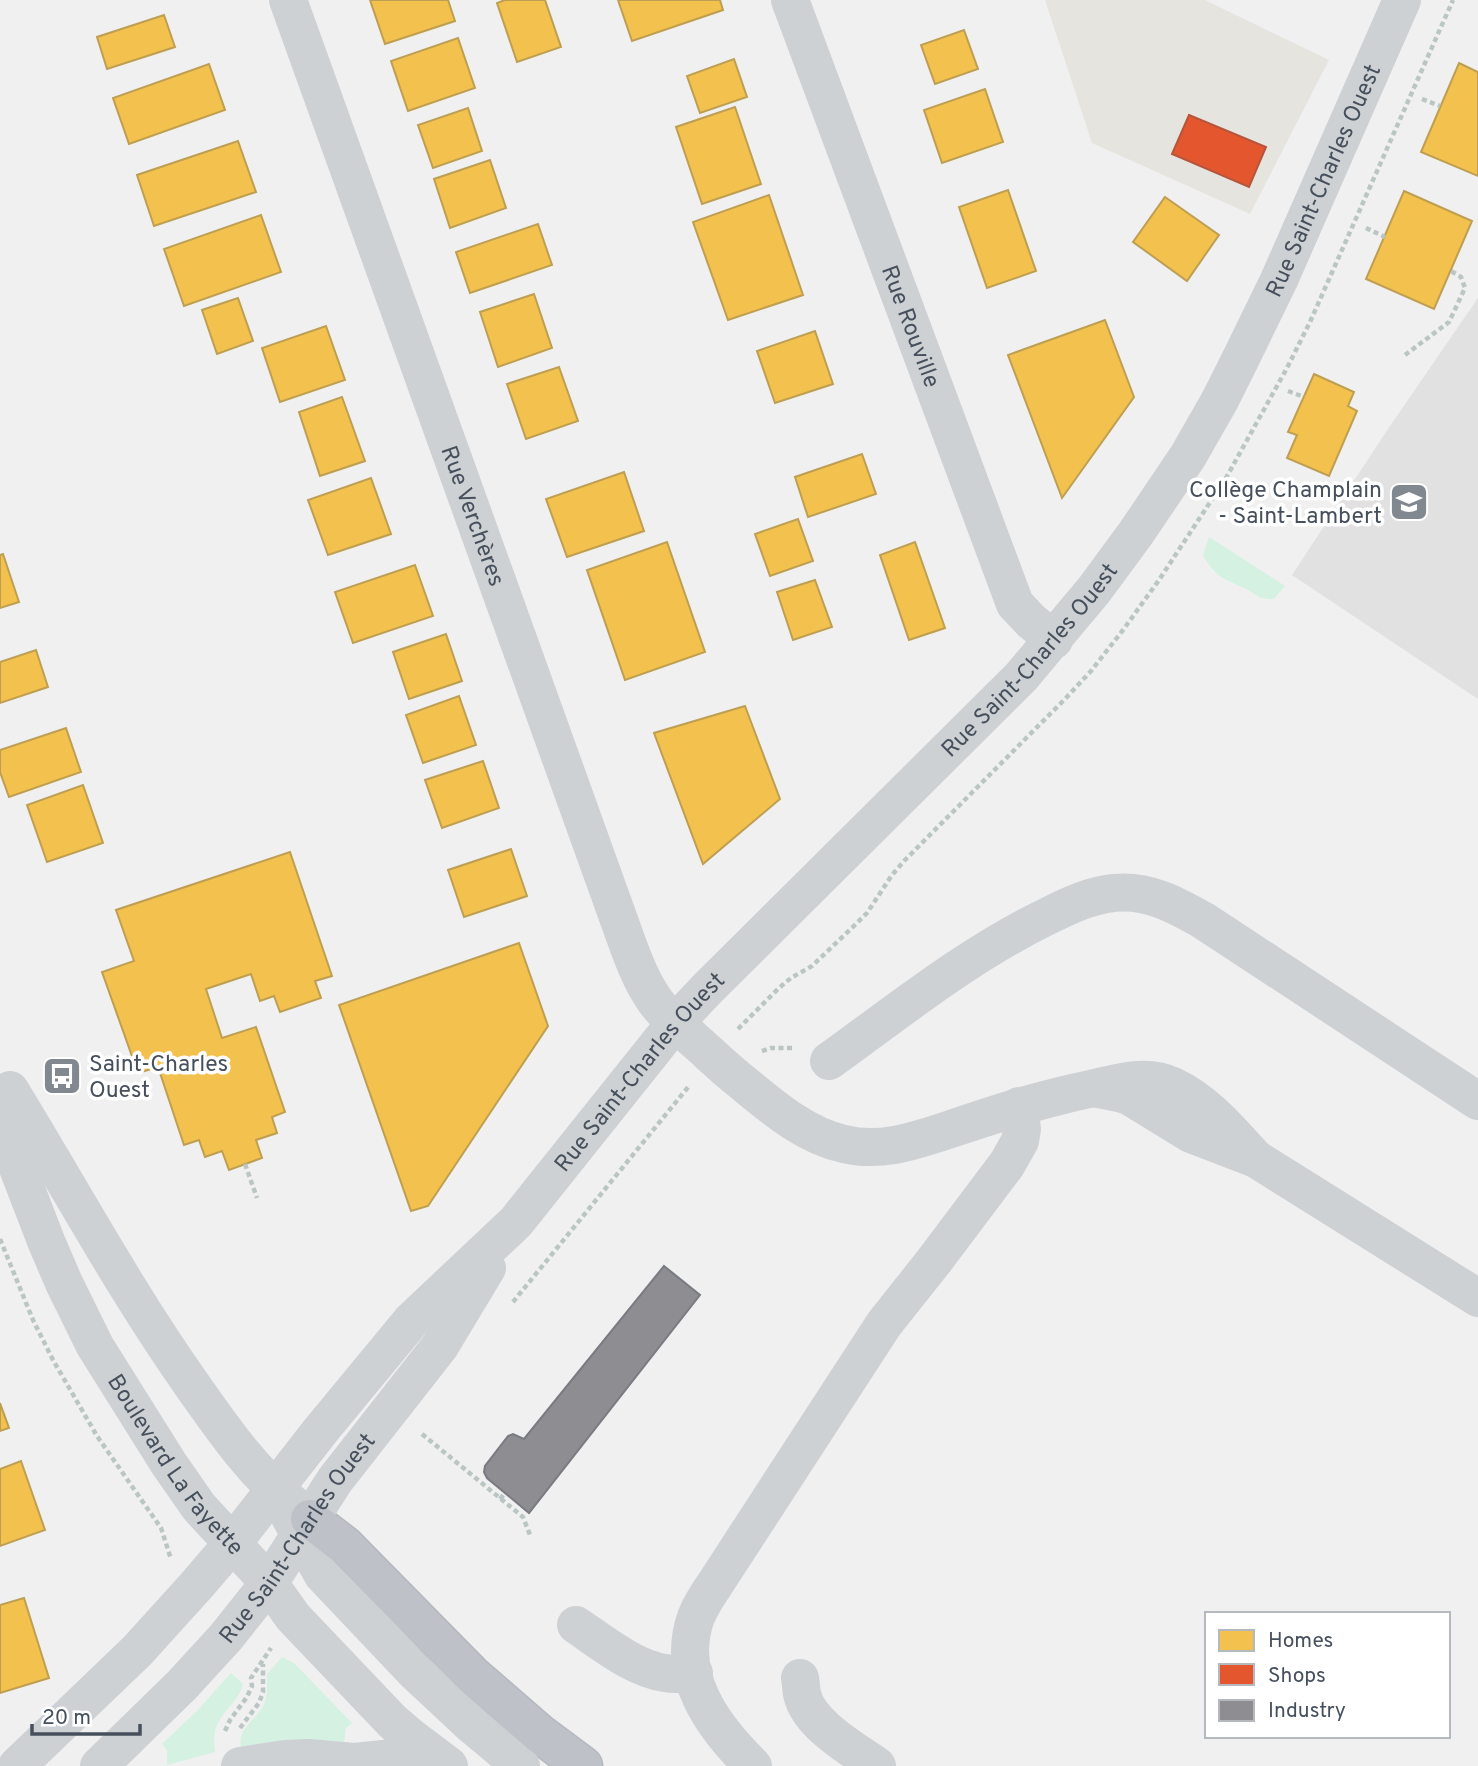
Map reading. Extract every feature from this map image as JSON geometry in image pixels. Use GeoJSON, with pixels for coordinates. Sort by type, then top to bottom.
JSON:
{"type":"FeatureCollection","features":[{"type":"Feature","properties":{"kind":"highway"},"geometry":{"type":"LineString","coordinates":[[305,1527],[344,1545],[472,1675],[540,1734],[583,1766]]}},
{"type":"Feature","properties":{"kind":"street","name":"Rue Verchères"},"geometry":{"type":"LineString","coordinates":[[288,0],[637,970],[650,993],[676,1023],[765,1101],[813,1132],[842,1144],[872,1148],[901,1144],[1018,1106],[1090,1089],[1104,1089],[1129,1096],[1191,1135],[1240,1138],[1478,1298]]}},
{"type":"Feature","properties":{"kind":"street","name":"Rue Rouville"},"geometry":{"type":"LineString","coordinates":[[790,0],[1015,604],[1054,640]]}},
{"type":"Feature","properties":{"kind":"street","name":"Rue Saint-Charles Ouest"},"geometry":{"type":"LineString","coordinates":[[99,1766],[182,1685],[226,1637],[269,1583],[351,1459],[440,1346],[516,1222],[676,1023],[716,980],[998,701],[1054,640],[1094,590],[1188,456],[1220,400],[1279,280],[1402,0]]}},
{"type":"Feature","properties":{"kind":"street"},"geometry":{"type":"LineString","coordinates":[[829,1061],[961,965],[1030,925],[1063,908],[1091,898],[1113,893],[1135,893],[1158,898],[1204,921],[1478,1101]]}},
{"type":"Feature","properties":{"kind":"street"},"geometry":{"type":"LineString","coordinates":[[0,1073],[162,1342],[221,1426],[305,1527],[323,1575],[446,1702],[521,1766]]}},
{"type":"Feature","properties":{"kind":"street","name":"Boulevard La Fayette"},"geometry":{"type":"LineString","coordinates":[[0,1098],[16,1163],[27,1193],[84,1326],[133,1409],[184,1487],[204,1513],[269,1583],[293,1617],[375,1703],[412,1738],[441,1760]]}},
{"type":"Feature","properties":{"kind":"street"},"geometry":{"type":"LineString","coordinates":[[752,1766],[710,1717],[702,1701],[691,1659],[693,1630],[702,1605],[884,1324],[943,1251],[1007,1164],[1020,1141],[1022,1129],[1018,1106]]}},
{"type":"Feature","properties":{"kind":"street","name":"Rue Saint-Charles Ouest"},"geometry":{"type":"LineString","coordinates":[[17,1766],[137,1651],[232,1544],[411,1321],[516,1222]]}},
{"type":"Feature","properties":{"kind":"street"},"geometry":{"type":"LineString","coordinates":[[576,1625],[630,1660],[650,1669],[663,1673],[694,1673]]}},
{"type":"Feature","properties":{"kind":"street"},"geometry":{"type":"LineString","coordinates":[[800,1678],[802,1695],[817,1720],[830,1733],[877,1766]]}},
{"type":"Feature","properties":{"kind":"street"},"geometry":{"type":"LineString","coordinates":[[233,1748],[285,1759],[354,1762],[441,1760]]}},
{"type":"Feature","properties":{"kind":"path","name":"Rue Saint-Charles Ouest"},"geometry":{"type":"LineString","coordinates":[[1310,322],[1453,0]]}},
{"type":"Feature","properties":{"kind":"path"},"geometry":{"type":"LineString","coordinates":[[1422,99],[1440,106]]}},
{"type":"Feature","properties":{"kind":"path"},"geometry":{"type":"LineString","coordinates":[[1366,228],[1385,237]]}},
{"type":"Feature","properties":{"kind":"path"},"geometry":{"type":"LineString","coordinates":[[1405,355],[1449,322],[1465,288],[1461,276],[1451,271]]}},
{"type":"Feature","properties":{"kind":"path"},"geometry":{"type":"LineString","coordinates":[[1289,391],[1304,397]]}},
{"type":"Feature","properties":{"kind":"path"},"geometry":{"type":"LineString","coordinates":[[761,1051],[771,1048],[796,1048],[829,1061]]}},
{"type":"Feature","properties":{"kind":"path","name":"Rue Saint-Charles Ouest"},"geometry":{"type":"LineString","coordinates":[[605,1189],[691,1083]]}},
{"type":"Feature","properties":{"kind":"path"},"geometry":{"type":"LineString","coordinates":[[245,1164],[257,1198]]}},
{"type":"Feature","properties":{"kind":"path","name":"Boulevard La Fayette"},"geometry":{"type":"LineString","coordinates":[[0,1239],[33,1320],[53,1360],[97,1436],[161,1528],[172,1563]]}},
{"type":"Feature","properties":{"kind":"path"},"geometry":{"type":"LineString","coordinates":[[422,1434],[523,1517],[530,1535]]}},
{"type":"Feature","properties":{"kind":"path"},"geometry":{"type":"LineString","coordinates":[[500,1499],[505,1493]]}},
{"type":"Feature","properties":{"kind":"path"},"geometry":{"type":"LineString","coordinates":[[263,1659],[263,1692],[259,1703],[239,1729],[233,1748],[230,1720],[247,1697],[252,1686],[251,1678],[263,1659]]}},
{"type":"Feature","properties":{"kind":"shaded area"},"geometry":{"type":"Polygon","coordinates":[[[1045,0],[1205,0],[1329,60],[1250,214],[1092,143],[1045,0]]]}},
{"type":"Feature","properties":{"kind":"shaded area","name":"Collège Champlain - Saint-Lambert"},"geometry":{"type":"Polygon","coordinates":[[[1478,298],[1478,699],[1292,575],[1478,298]]]}},
{"type":"Feature","properties":{"kind":"green space"},"geometry":{"type":"Polygon","coordinates":[[[1209,537],[1285,586],[1274,599],[1265,599],[1222,577],[1212,569],[1203,555],[1209,537]]]}},
{"type":"Feature","properties":{"kind":"green space"},"geometry":{"type":"Polygon","coordinates":[[[282,1657],[294,1663],[352,1723],[346,1728],[344,1744],[241,1747],[241,1736],[264,1704],[267,1674],[282,1657]]]}},
{"type":"Feature","properties":{"kind":"green space"},"geometry":{"type":"Polygon","coordinates":[[[231,1673],[243,1684],[216,1726],[215,1752],[167,1765],[167,1750],[162,1744],[198,1710],[231,1673]]]}},
{"type":"Feature","properties":{"kind":"building: Homes"},"geometry":{"type":"Polygon","coordinates":[[[370,0],[448,0],[455,21],[385,44],[370,0]]]}},
{"type":"Feature","properties":{"kind":"building: Homes"},"geometry":{"type":"Polygon","coordinates":[[[505,0],[545,0],[561,47],[517,62],[497,3],[505,0]]]}},
{"type":"Feature","properties":{"kind":"building: Homes"},"geometry":{"type":"Polygon","coordinates":[[[618,0],[720,0],[723,10],[632,41],[618,0]]]}},
{"type":"Feature","properties":{"kind":"building: Homes"},"geometry":{"type":"Polygon","coordinates":[[[164,15],[175,47],[107,69],[97,37],[164,15]]]}},
{"type":"Feature","properties":{"kind":"building: Homes"},"geometry":{"type":"Polygon","coordinates":[[[964,30],[978,69],[935,84],[921,45],[964,30]]]}},
{"type":"Feature","properties":{"kind":"building: Homes"},"geometry":{"type":"Polygon","coordinates":[[[458,38],[475,88],[408,111],[391,61],[458,38]]]}},
{"type":"Feature","properties":{"kind":"building: Homes"},"geometry":{"type":"Polygon","coordinates":[[[734,59],[747,97],[700,113],[687,76],[734,59]]]}},
{"type":"Feature","properties":{"kind":"building: Homes"},"geometry":{"type":"Polygon","coordinates":[[[1459,63],[1478,72],[1478,176],[1421,152],[1459,63]]]}},
{"type":"Feature","properties":{"kind":"building: Homes"},"geometry":{"type":"Polygon","coordinates":[[[209,64],[225,110],[129,144],[113,98],[209,64]]]}},
{"type":"Feature","properties":{"kind":"building: Homes"},"geometry":{"type":"Polygon","coordinates":[[[985,89],[1003,142],[942,163],[924,110],[985,89]]]}},
{"type":"Feature","properties":{"kind":"building: Homes"},"geometry":{"type":"Polygon","coordinates":[[[735,107],[761,184],[702,204],[676,127],[735,107]]]}},
{"type":"Feature","properties":{"kind":"building: Homes"},"geometry":{"type":"Polygon","coordinates":[[[468,108],[482,151],[433,168],[418,125],[468,108]]]}},
{"type":"Feature","properties":{"kind":"building: Homes"},"geometry":{"type":"Polygon","coordinates":[[[238,141],[256,192],[154,226],[137,175],[238,141]]]}},
{"type":"Feature","properties":{"kind":"building: Homes"},"geometry":{"type":"Polygon","coordinates":[[[490,160],[506,208],[450,228],[434,179],[490,160]]]}},
{"type":"Feature","properties":{"kind":"building: Homes"},"geometry":{"type":"Polygon","coordinates":[[[1008,190],[1036,271],[987,288],[959,207],[1008,190]]]}},
{"type":"Feature","properties":{"kind":"building: Homes"},"geometry":{"type":"Polygon","coordinates":[[[1404,191],[1472,221],[1434,309],[1366,279],[1404,191]]]}},
{"type":"Feature","properties":{"kind":"building: Homes"},"geometry":{"type":"Polygon","coordinates":[[[769,195],[803,295],[728,320],[693,222],[769,195]]]}},
{"type":"Feature","properties":{"kind":"building: Homes"},"geometry":{"type":"Polygon","coordinates":[[[1165,197],[1219,235],[1187,281],[1133,242],[1165,197]]]}},
{"type":"Feature","properties":{"kind":"building: Homes"},"geometry":{"type":"Polygon","coordinates":[[[261,215],[281,272],[184,306],[164,249],[261,215]]]}},
{"type":"Feature","properties":{"kind":"building: Homes"},"geometry":{"type":"Polygon","coordinates":[[[538,224],[552,265],[470,293],[456,252],[538,224]]]}},
{"type":"Feature","properties":{"kind":"building: Homes"},"geometry":{"type":"Polygon","coordinates":[[[534,294],[552,348],[498,367],[480,312],[534,294]]]}},
{"type":"Feature","properties":{"kind":"building: Homes"},"geometry":{"type":"Polygon","coordinates":[[[238,298],[253,341],[217,354],[202,310],[238,298]]]}},
{"type":"Feature","properties":{"kind":"building: Homes"},"geometry":{"type":"Polygon","coordinates":[[[1105,320],[1134,397],[1062,498],[1008,355],[1105,320]]]}},
{"type":"Feature","properties":{"kind":"building: Homes"},"geometry":{"type":"Polygon","coordinates":[[[326,326],[345,380],[280,402],[262,348],[326,326]]]}},
{"type":"Feature","properties":{"kind":"building: Homes"},"geometry":{"type":"Polygon","coordinates":[[[815,331],[833,384],[775,403],[757,351],[815,331]]]}},
{"type":"Feature","properties":{"kind":"building: Homes"},"geometry":{"type":"Polygon","coordinates":[[[559,367],[578,421],[526,439],[507,384],[559,367]]]}},
{"type":"Feature","properties":{"kind":"building: Homes"},"geometry":{"type":"Polygon","coordinates":[[[1314,374],[1354,392],[1348,406],[1357,411],[1329,476],[1287,458],[1297,435],[1288,432],[1314,374]]]}},
{"type":"Feature","properties":{"kind":"building: Homes"},"geometry":{"type":"Polygon","coordinates":[[[342,397],[365,461],[320,476],[299,412],[342,397]]]}},
{"type":"Feature","properties":{"kind":"building: Homes"},"geometry":{"type":"Polygon","coordinates":[[[862,454],[876,494],[808,517],[795,477],[862,454]]]}},
{"type":"Feature","properties":{"kind":"building: Homes"},"geometry":{"type":"Polygon","coordinates":[[[624,472],[644,531],[567,557],[546,499],[624,472]]]}},
{"type":"Feature","properties":{"kind":"building: Homes"},"geometry":{"type":"Polygon","coordinates":[[[371,478],[391,534],[328,555],[308,500],[371,478]]]}},
{"type":"Feature","properties":{"kind":"building: Homes"},"geometry":{"type":"Polygon","coordinates":[[[798,519],[813,561],[770,576],[755,534],[798,519]]]}},
{"type":"Feature","properties":{"kind":"building: Homes"},"geometry":{"type":"Polygon","coordinates":[[[667,542],[705,652],[625,680],[587,570],[667,542]]]}},
{"type":"Feature","properties":{"kind":"building: Homes"},"geometry":{"type":"Polygon","coordinates":[[[915,542],[945,628],[909,640],[880,555],[915,542]]]}},
{"type":"Feature","properties":{"kind":"building: Homes"},"geometry":{"type":"Polygon","coordinates":[[[3,554],[19,602],[0,608],[0,555],[3,554]]]}},
{"type":"Feature","properties":{"kind":"building: Homes"},"geometry":{"type":"Polygon","coordinates":[[[415,565],[433,616],[353,643],[335,592],[415,565]]]}},
{"type":"Feature","properties":{"kind":"building: Homes"},"geometry":{"type":"Polygon","coordinates":[[[815,580],[832,627],[793,640],[777,592],[815,580]]]}},
{"type":"Feature","properties":{"kind":"building: Homes"},"geometry":{"type":"Polygon","coordinates":[[[446,634],[462,681],[409,699],[393,652],[446,634]]]}},
{"type":"Feature","properties":{"kind":"building: Homes"},"geometry":{"type":"Polygon","coordinates":[[[36,650],[48,687],[0,703],[0,662],[36,650]]]}},
{"type":"Feature","properties":{"kind":"building: Homes"},"geometry":{"type":"Polygon","coordinates":[[[459,696],[476,745],[423,763],[406,715],[459,696]]]}},
{"type":"Feature","properties":{"kind":"building: Homes"},"geometry":{"type":"Polygon","coordinates":[[[745,706],[780,799],[703,864],[654,733],[745,706]]]}},
{"type":"Feature","properties":{"kind":"building: Homes"},"geometry":{"type":"Polygon","coordinates":[[[66,728],[81,772],[9,797],[0,772],[0,750],[66,728]]]}},
{"type":"Feature","properties":{"kind":"building: Homes"},"geometry":{"type":"Polygon","coordinates":[[[483,761],[499,808],[442,828],[425,780],[483,761]]]}},
{"type":"Feature","properties":{"kind":"building: Homes"},"geometry":{"type":"Polygon","coordinates":[[[83,785],[103,843],[47,862],[27,805],[83,785]]]}},
{"type":"Feature","properties":{"kind":"building: Homes"},"geometry":{"type":"Polygon","coordinates":[[[511,849],[527,896],[464,917],[448,870],[511,849]]]}},
{"type":"Feature","properties":{"kind":"building: Homes"},"geometry":{"type":"Polygon","coordinates":[[[290,852],[332,976],[315,981],[321,998],[280,1012],[274,996],[260,1001],[251,974],[206,989],[222,1038],[256,1027],[285,1112],[272,1117],[277,1133],[256,1140],[262,1158],[229,1170],[222,1151],[205,1157],[199,1140],[184,1145],[158,1067],[138,1073],[102,972],[134,961],[116,910],[290,852]]]}},
{"type":"Feature","properties":{"kind":"building: Homes"},"geometry":{"type":"Polygon","coordinates":[[[519,943],[548,1026],[428,1206],[411,1211],[339,1005],[519,943]]]}},
{"type":"Feature","properties":{"kind":"building: Homes"},"geometry":{"type":"Polygon","coordinates":[[[0,1403],[9,1428],[0,1431],[0,1403]]]}},
{"type":"Feature","properties":{"kind":"building: Homes"},"geometry":{"type":"Polygon","coordinates":[[[21,1461],[45,1530],[0,1546],[0,1469],[21,1461]]]}},
{"type":"Feature","properties":{"kind":"building: Homes"},"geometry":{"type":"Polygon","coordinates":[[[24,1598],[49,1678],[0,1693],[0,1605],[24,1598]]]}},
{"type":"Feature","properties":{"kind":"building: Shops"},"geometry":{"type":"Polygon","coordinates":[[[1189,115],[1266,147],[1249,187],[1172,154],[1189,115]]]}},
{"type":"Feature","properties":{"kind":"building: Industry"},"geometry":{"type":"Polygon","coordinates":[[[664,1266],[700,1295],[529,1513],[487,1478],[485,1466],[508,1436],[513,1434],[524,1439],[664,1266]]]}},
{"type":"Feature","properties":{"kind":"place","name":"Collège Champlain - Saint-Lambert"},"geometry":{"type":"Point","coordinates":[1409,502]}},
{"type":"Feature","properties":{"kind":"place","name":"Saint-Charles Ouest"},"geometry":{"type":"Point","coordinates":[62,1076]}}]}
